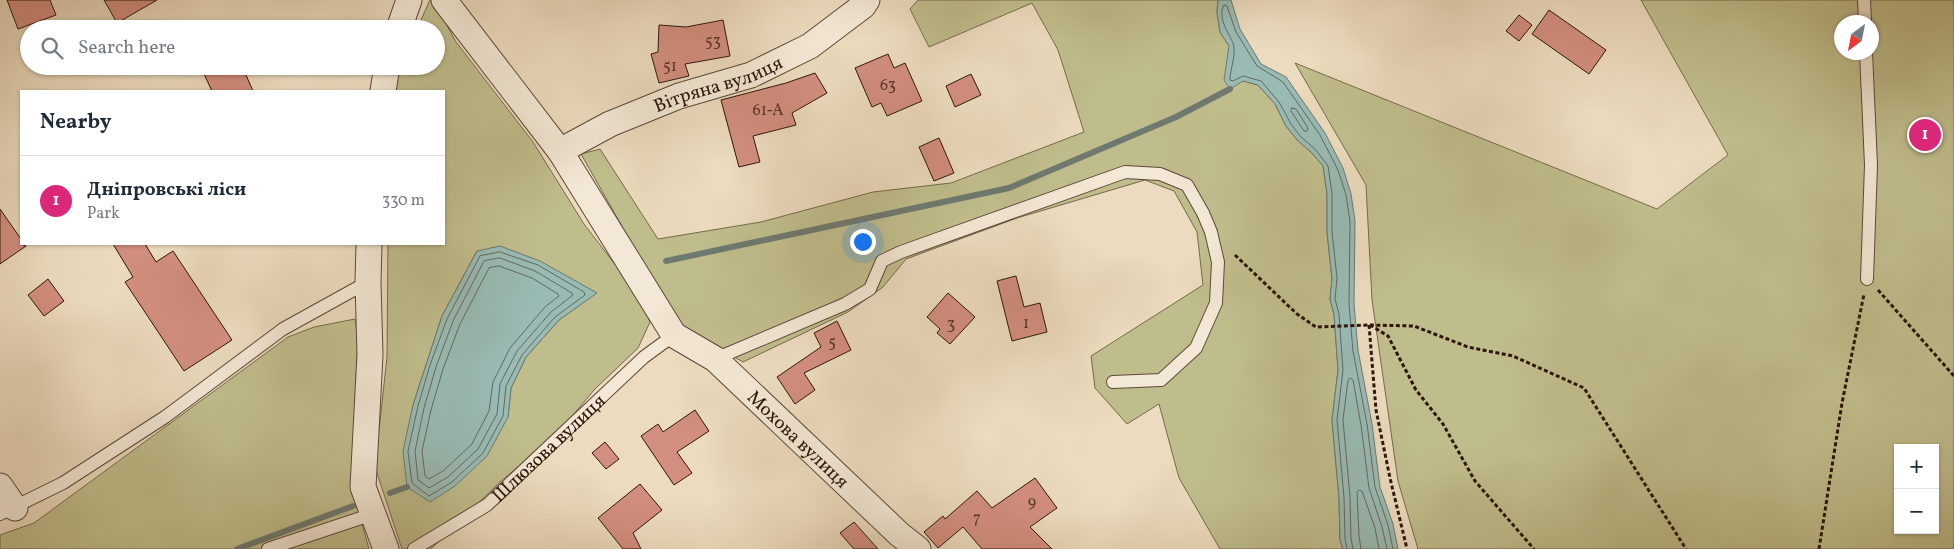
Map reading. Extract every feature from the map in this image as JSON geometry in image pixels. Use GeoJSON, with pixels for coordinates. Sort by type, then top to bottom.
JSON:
{"type":"FeatureCollection","features":[{"type":"Feature","properties":{"kind":"street"},"geometry":{"type":"LineString","coordinates":[[402,20],[409,0]]}},
{"type":"Feature","properties":{"kind":"street"},"geometry":{"type":"LineString","coordinates":[[444,0],[560,151],[674,335]]}},
{"type":"Feature","properties":{"kind":"street","name":"Вітряна вулиця"},"geometry":{"type":"LineString","coordinates":[[560,151],[610,124],[679,96],[751,75],[810,46],[863,6],[867,0]]}},
{"type":"Feature","properties":{"kind":"street"},"geometry":{"type":"LineString","coordinates":[[383,90],[386,75]]}},
{"type":"Feature","properties":{"kind":"street"},"geometry":{"type":"LineString","coordinates":[[369,245],[370,355],[363,487],[386,549]]}},
{"type":"Feature","properties":{"kind":"street","name":"Мохова вулиця"},"geometry":{"type":"LineString","coordinates":[[674,335],[715,359],[899,534],[918,549]]}},
{"type":"Feature","properties":{"kind":"street"},"geometry":{"type":"LineString","coordinates":[[0,486],[8,511]]}},
{"type":"Feature","properties":{"kind":"lane"},"geometry":{"type":"LineString","coordinates":[[1864,0],[1865,15]]}},
{"type":"Feature","properties":{"kind":"lane"},"geometry":{"type":"LineString","coordinates":[[1866,60],[1871,165],[1867,279]]}},
{"type":"Feature","properties":{"kind":"lane"},"geometry":{"type":"LineString","coordinates":[[715,359],[845,304],[870,289],[882,261],[1126,172],[1160,174],[1187,185],[1203,212],[1211,232],[1218,262],[1216,304],[1196,348],[1161,380],[1113,382]]}},
{"type":"Feature","properties":{"kind":"lane"},"geometry":{"type":"LineString","coordinates":[[8,511],[63,483],[164,417],[283,329],[368,282]]}},
{"type":"Feature","properties":{"kind":"lane","name":"Шлюзова вулиця"},"geometry":{"type":"LineString","coordinates":[[414,549],[487,505],[644,357],[674,335]]}},
{"type":"Feature","properties":{"kind":"lane"},"geometry":{"type":"LineString","coordinates":[[268,549],[373,514]]}},
{"type":"Feature","properties":{"kind":"path"},"geometry":{"type":"LineString","coordinates":[[1211,232],[1297,314],[1316,327],[1414,326],[1468,347],[1513,356],[1584,388],[1686,549]]}},
{"type":"Feature","properties":{"kind":"path"},"geometry":{"type":"LineString","coordinates":[[1867,279],[1954,376]]}},
{"type":"Feature","properties":{"kind":"path"},"geometry":{"type":"LineString","coordinates":[[1819,549],[1842,403],[1867,279]]}},
{"type":"Feature","properties":{"kind":"path"},"geometry":{"type":"LineString","coordinates":[[1369,325],[1376,410],[1407,549]]}},
{"type":"Feature","properties":{"kind":"path"},"geometry":{"type":"LineString","coordinates":[[1369,325],[1388,336],[1416,390],[1443,424],[1475,481],[1534,549]]}},
{"type":"Feature","properties":{"kind":"shaded area"},"geometry":{"type":"Polygon","coordinates":[[[430,0],[433,0],[444,20],[421,20],[430,0]]]}},
{"type":"Feature","properties":{"kind":"shaded area"},"geometry":{"type":"Polygon","coordinates":[[[918,0],[1218,0],[1217,12],[1220,32],[1229,46],[1243,81],[1258,85],[1275,104],[1286,126],[1298,141],[1323,166],[1327,193],[1327,232],[1332,279],[1330,299],[1334,314],[1338,370],[1332,420],[1339,498],[1340,540],[1343,549],[1220,549],[1179,478],[1159,404],[1127,424],[1095,388],[1091,356],[1203,285],[1197,232],[1174,191],[1145,180],[1017,218],[906,259],[883,287],[848,312],[743,362],[678,325],[581,154],[600,149],[658,239],[761,222],[873,192],[951,183],[1084,132],[1058,50],[1032,3],[929,47],[910,9],[918,0]]]}},
{"type":"Feature","properties":{"kind":"shaded area"},"geometry":{"type":"Polygon","coordinates":[[[1641,0],[1954,0],[1954,549],[1418,549],[1398,481],[1372,300],[1366,185],[1295,63],[1657,209],[1728,155],[1641,0]]]}},
{"type":"Feature","properties":{"kind":"shaded area"},"geometry":{"type":"Polygon","coordinates":[[[445,22],[456,42],[533,142],[584,224],[637,293],[650,322],[638,348],[595,389],[557,434],[500,482],[431,549],[402,549],[375,467],[387,357],[388,245],[445,245],[445,90],[391,90],[397,75],[445,75],[445,22]],[[477,251],[442,316],[413,405],[508,417],[511,388],[526,357],[559,320],[596,293],[570,279],[477,251]]]}},
{"type":"Feature","properties":{"kind":"shaded area"},"geometry":{"type":"Polygon","coordinates":[[[355,319],[358,339],[351,485],[369,549],[0,549],[0,535],[34,523],[288,337],[314,327],[355,319]]]}},
{"type":"Feature","properties":{"kind":"water"},"geometry":{"type":"Polygon","coordinates":[[[1218,0],[1231,0],[1240,29],[1261,64],[1286,77],[1325,133],[1343,168],[1351,194],[1355,221],[1354,304],[1358,350],[1372,424],[1380,487],[1393,524],[1398,549],[1343,549],[1340,540],[1339,498],[1332,420],[1338,370],[1334,314],[1330,299],[1332,279],[1327,232],[1327,193],[1323,166],[1298,141],[1286,126],[1275,104],[1258,85],[1243,81],[1230,89],[1224,80],[1229,46],[1220,32],[1217,12],[1218,0]]]}},
{"type":"Feature","properties":{"kind":"water"},"geometry":{"type":"Polygon","coordinates":[[[500,246],[540,261],[597,293],[559,320],[526,357],[511,388],[508,417],[487,456],[455,486],[430,502],[407,487],[403,451],[413,405],[442,316],[477,251],[500,246]]]}},
{"type":"Feature","properties":{"kind":"building"},"geometry":{"type":"Polygon","coordinates":[[[7,0],[50,0],[56,15],[42,20],[20,20],[20,28],[18,29],[7,0]]]}},
{"type":"Feature","properties":{"kind":"building"},"geometry":{"type":"Polygon","coordinates":[[[104,0],[157,0],[122,20],[115,20],[104,0]]]}},
{"type":"Feature","properties":{"kind":"building"},"geometry":{"type":"Polygon","coordinates":[[[1549,10],[1606,50],[1589,74],[1532,34],[1549,10]]]}},
{"type":"Feature","properties":{"kind":"building"},"geometry":{"type":"Polygon","coordinates":[[[1519,15],[1532,25],[1519,41],[1506,31],[1519,15]]]}},
{"type":"Feature","properties":{"kind":"building"},"geometry":{"type":"Polygon","coordinates":[[[723,20],[730,56],[685,64],[689,76],[659,83],[651,54],[658,52],[659,25],[686,27],[723,20]]]}},
{"type":"Feature","properties":{"kind":"building"},"geometry":{"type":"Polygon","coordinates":[[[888,54],[894,68],[905,63],[922,101],[887,116],[881,103],[872,107],[855,68],[888,54]]]}},
{"type":"Feature","properties":{"kind":"building"},"geometry":{"type":"Polygon","coordinates":[[[815,73],[827,93],[792,113],[796,125],[753,136],[760,162],[739,167],[721,100],[786,83],[815,73]]]}},
{"type":"Feature","properties":{"kind":"building"},"geometry":{"type":"Polygon","coordinates":[[[971,74],[981,95],[955,107],[946,86],[971,74]]]}},
{"type":"Feature","properties":{"kind":"building"},"geometry":{"type":"Polygon","coordinates":[[[204,75],[246,75],[253,90],[212,90],[204,75]]]}},
{"type":"Feature","properties":{"kind":"building"},"geometry":{"type":"Polygon","coordinates":[[[939,138],[954,173],[934,181],[919,147],[939,138]]]}},
{"type":"Feature","properties":{"kind":"building"},"geometry":{"type":"Polygon","coordinates":[[[0,209],[20,238],[20,245],[26,246],[0,264],[0,209]]]}},
{"type":"Feature","properties":{"kind":"building"},"geometry":{"type":"Polygon","coordinates":[[[114,245],[146,245],[156,262],[173,251],[232,340],[184,371],[125,282],[133,277],[114,245]]]}},
{"type":"Feature","properties":{"kind":"building"},"geometry":{"type":"Polygon","coordinates":[[[1016,276],[1024,307],[1040,303],[1047,332],[1012,341],[997,281],[1016,276]]]}},
{"type":"Feature","properties":{"kind":"building"},"geometry":{"type":"Polygon","coordinates":[[[48,279],[64,301],[44,316],[28,295],[48,279]]]}},
{"type":"Feature","properties":{"kind":"building"},"geometry":{"type":"Polygon","coordinates":[[[948,293],[975,317],[950,344],[937,333],[940,329],[927,317],[948,293]]]}},
{"type":"Feature","properties":{"kind":"building"},"geometry":{"type":"Polygon","coordinates":[[[837,321],[851,350],[804,373],[815,390],[795,404],[777,377],[821,347],[814,333],[837,321]]]}},
{"type":"Feature","properties":{"kind":"building"},"geometry":{"type":"Polygon","coordinates":[[[695,410],[709,431],[677,452],[692,473],[674,485],[641,436],[658,424],[663,432],[695,410]]]}},
{"type":"Feature","properties":{"kind":"building"},"geometry":{"type":"Polygon","coordinates":[[[605,442],[619,459],[606,469],[592,453],[605,442]]]}},
{"type":"Feature","properties":{"kind":"building"},"geometry":{"type":"Polygon","coordinates":[[[1035,478],[1057,508],[1030,527],[1052,549],[982,549],[963,527],[938,548],[924,532],[943,516],[945,519],[977,491],[992,508],[1035,478]]]}},
{"type":"Feature","properties":{"kind":"building"},"geometry":{"type":"Polygon","coordinates":[[[640,484],[662,510],[633,533],[641,549],[623,549],[598,518],[640,484]]]}},
{"type":"Feature","properties":{"kind":"building"},"geometry":{"type":"Polygon","coordinates":[[[854,522],[878,549],[854,549],[840,533],[854,522]]]}},
{"type":"Feature","properties":{"kind":"waterway"},"geometry":{"type":"LineString","coordinates":[[666,261],[1009,188],[1176,117],[1230,89]]}},
{"type":"Feature","properties":{"kind":"waterway"},"geometry":{"type":"LineString","coordinates":[[390,493],[407,487]]}},
{"type":"Feature","properties":{"kind":"waterway"},"geometry":{"type":"LineString","coordinates":[[237,549],[353,506]]}},
{"type":"Feature","properties":{"kind":"place","name":"Дніпровські ліси"},"geometry":{"type":"Point","coordinates":[1925,135]}}]}
